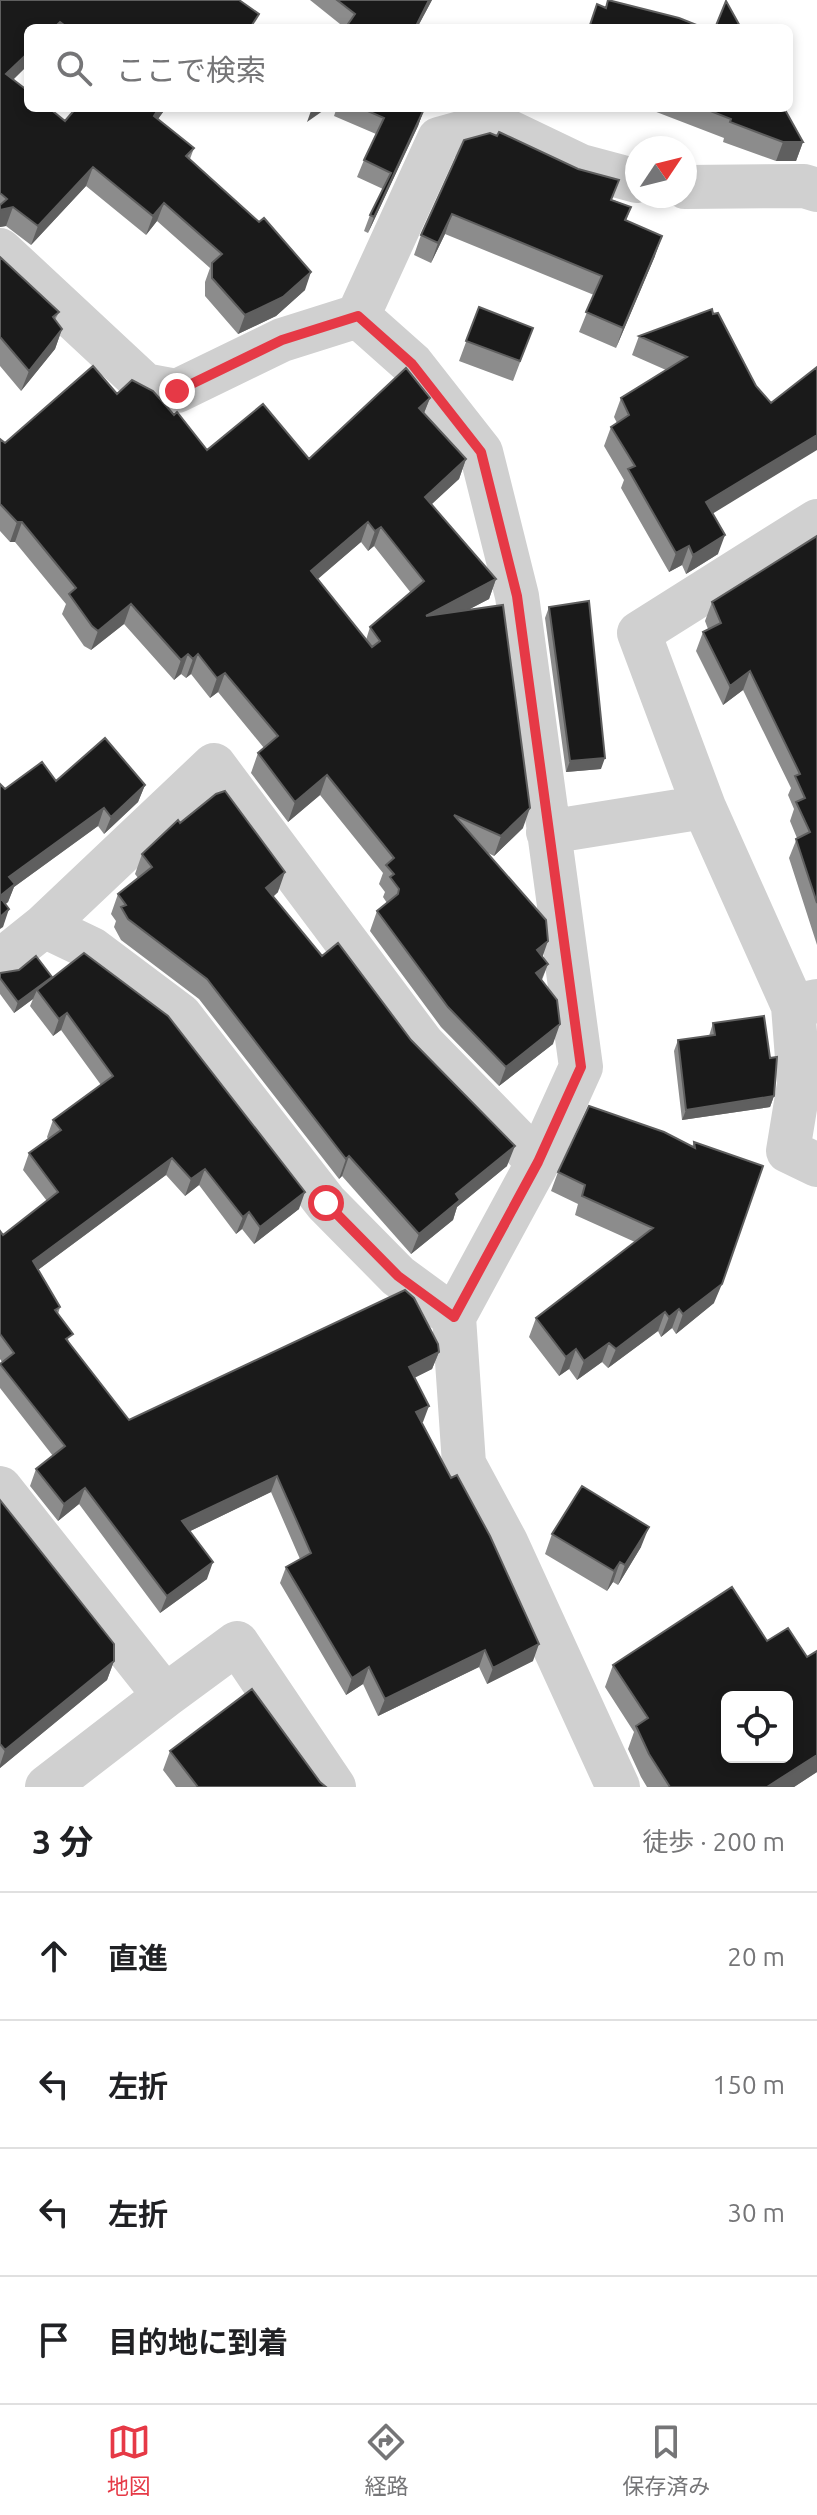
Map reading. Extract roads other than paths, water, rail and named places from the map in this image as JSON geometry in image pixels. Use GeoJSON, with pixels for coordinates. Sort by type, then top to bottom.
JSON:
{"type":"FeatureCollection","features":[{"type":"Feature","properties":{"kind":"street"},"geometry":{"type":"LineString","coordinates":[[0,250],[145,385],[177,391],[282,340],[358,316],[439,139],[493,124],[581,166],[625,178]]}},
{"type":"Feature","properties":{"kind":"street"},"geometry":{"type":"LineString","coordinates":[[697,187],[804,186],[817,190]]}},
{"type":"Feature","properties":{"kind":"street"},"geometry":{"type":"LineString","coordinates":[[358,316],[412,364],[481,452],[517,596],[581,1067],[538,1162],[454,1317],[464,1464],[506,1542],[618,1787]]}},
{"type":"Feature","properties":{"kind":"street"},"geometry":{"type":"LineString","coordinates":[[817,521],[639,633],[704,807],[805,1004],[799,1084],[788,1151],[817,1165]]}},
{"type":"Feature","properties":{"kind":"street"},"geometry":{"type":"LineString","coordinates":[[0,961],[44,926],[214,765],[422,1043],[538,1162]]}},
{"type":"Feature","properties":{"kind":"street"},"geometry":{"type":"LineString","coordinates":[[548,832],[704,807]]}},
{"type":"Feature","properties":{"kind":"street"},"geometry":{"type":"LineString","coordinates":[[44,926],[92,949],[180,1015],[326,1203],[398,1276],[454,1317]]}},
{"type":"Feature","properties":{"kind":"street"},"geometry":{"type":"LineString","coordinates":[[0,1488],[165,1696]]}},
{"type":"Feature","properties":{"kind":"street"},"geometry":{"type":"LineString","coordinates":[[47,1787],[237,1643],[334,1787]]}}]}
